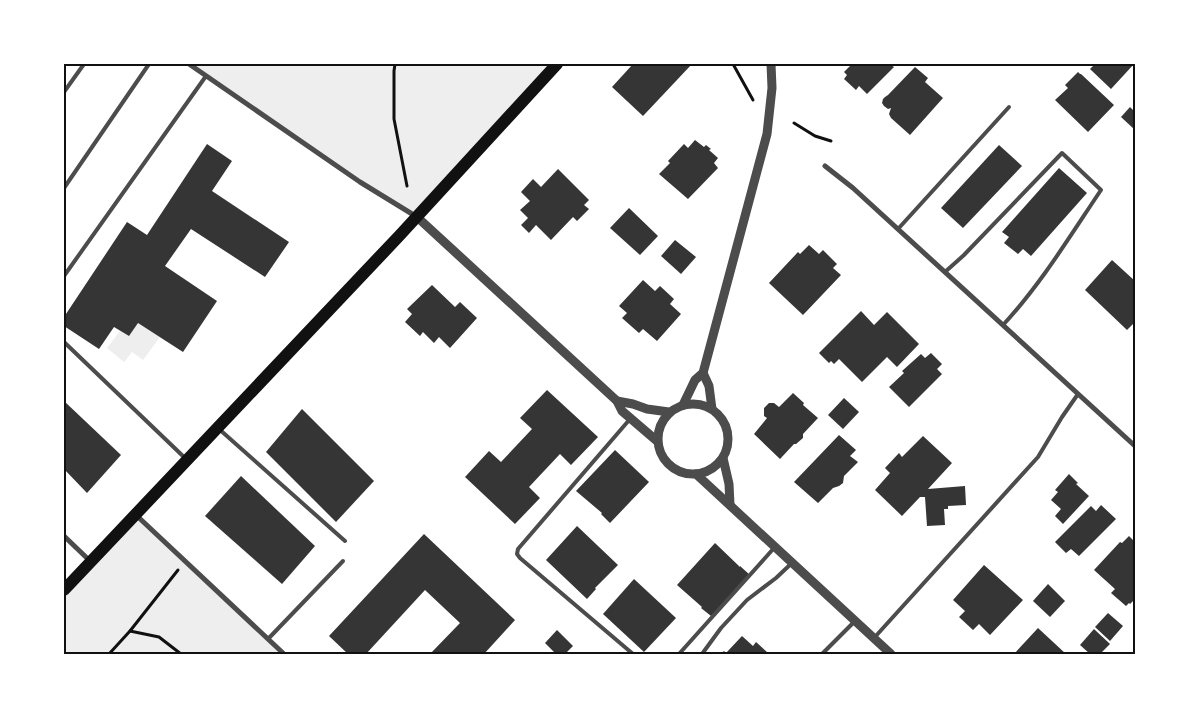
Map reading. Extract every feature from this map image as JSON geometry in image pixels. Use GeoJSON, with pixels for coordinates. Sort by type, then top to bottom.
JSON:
{"type":"FeatureCollection","features":[{"type":"Feature","properties":{"kind":"main road"},"geometry":{"type":"LineString","coordinates":[[64,590],[417,217],[557,64]]}},
{"type":"Feature","properties":{"kind":"street"},"geometry":{"type":"LineString","coordinates":[[189,64],[360,182],[417,217],[617,401],[622,411],[657,441]]}},
{"type":"Feature","properties":{"kind":"street"},"geometry":{"type":"LineString","coordinates":[[683,405],[695,380],[703,373],[767,134],[772,88],[771,64]]}},
{"type":"Feature","properties":{"kind":"street"},"geometry":{"type":"LineString","coordinates":[[825,166],[853,188],[1135,446]]}},
{"type":"Feature","properties":{"kind":"street"},"geometry":{"type":"LineString","coordinates":[[703,373],[709,386],[712,409]]}},
{"type":"Feature","properties":{"kind":"street"},"geometry":{"type":"LineString","coordinates":[[617,401],[647,409],[669,412]]}},
{"type":"Feature","properties":{"kind":"street"},"geometry":{"type":"LineString","coordinates":[[693,403],[712,409],[720,416],[726,426],[727,448],[723,458],[707,472],[685,474],[674,470],[665,462],[657,441],[658,430],[662,420],[669,412],[683,405],[693,403]]}},
{"type":"Feature","properties":{"kind":"street"},"geometry":{"type":"LineString","coordinates":[[723,458],[730,484],[730,505]]}},
{"type":"Feature","properties":{"kind":"street"},"geometry":{"type":"LineString","coordinates":[[696,474],[891,654]]}},
{"type":"Feature","properties":{"kind":"street"},"geometry":{"type":"LineString","coordinates":[[135,514],[284,654]]}},
{"type":"Feature","properties":{"kind":"street"},"geometry":{"type":"LineString","coordinates":[[64,536],[90,562]]}},
{"type":"Feature","properties":{"kind":"lane"},"geometry":{"type":"LineString","coordinates":[[64,92],[84,64]]}},
{"type":"Feature","properties":{"kind":"lane"},"geometry":{"type":"LineString","coordinates":[[64,188],[149,64]]}},
{"type":"Feature","properties":{"kind":"lane"},"geometry":{"type":"LineString","coordinates":[[64,276],[206,76]]}},
{"type":"Feature","properties":{"kind":"lane"},"geometry":{"type":"LineString","coordinates":[[898,229],[1009,107]]}},
{"type":"Feature","properties":{"kind":"lane"},"geometry":{"type":"LineString","coordinates":[[945,272],[964,255],[1062,153],[1101,190],[1043,276],[1004,325]]}},
{"type":"Feature","properties":{"kind":"lane"},"geometry":{"type":"LineString","coordinates":[[64,342],[187,460]]}},
{"type":"Feature","properties":{"kind":"lane"},"geometry":{"type":"LineString","coordinates":[[874,638],[1038,457],[1078,394]]}},
{"type":"Feature","properties":{"kind":"lane"},"geometry":{"type":"LineString","coordinates":[[630,418],[518,549],[517,554],[633,654]]}},
{"type":"Feature","properties":{"kind":"lane"},"geometry":{"type":"LineString","coordinates":[[218,427],[345,541]]}},
{"type":"Feature","properties":{"kind":"lane"},"geometry":{"type":"LineString","coordinates":[[679,654],[776,547]]}},
{"type":"Feature","properties":{"kind":"lane"},"geometry":{"type":"LineString","coordinates":[[268,639],[343,561]]}},
{"type":"Feature","properties":{"kind":"lane"},"geometry":{"type":"LineString","coordinates":[[702,654],[721,628],[747,600],[776,578],[793,562]]}},
{"type":"Feature","properties":{"kind":"lane"},"geometry":{"type":"LineString","coordinates":[[822,654],[855,621]]}},
{"type":"Feature","properties":{"kind":"path"},"geometry":{"type":"LineString","coordinates":[[395,64],[394,119],[407,186]]}},
{"type":"Feature","properties":{"kind":"path"},"geometry":{"type":"LineString","coordinates":[[733,64],[753,100]]}},
{"type":"Feature","properties":{"kind":"path"},"geometry":{"type":"LineString","coordinates":[[794,123],[815,136],[831,141]]}},
{"type":"Feature","properties":{"kind":"path"},"geometry":{"type":"LineString","coordinates":[[109,654],[130,631],[185,561]]}},
{"type":"Feature","properties":{"kind":"path"},"geometry":{"type":"LineString","coordinates":[[130,631],[159,637],[181,654]]}},
{"type":"Feature","properties":{"kind":"shaded area"},"geometry":{"type":"Polygon","coordinates":[[[189,64],[558,64],[417,217],[360,182],[189,64]]]}},
{"type":"Feature","properties":{"kind":"shaded area"},"geometry":{"type":"Polygon","coordinates":[[[138,323],[160,337],[143,360],[132,352],[124,362],[107,348],[120,331],[129,336],[138,323]]]}},
{"type":"Feature","properties":{"kind":"shaded area"},"geometry":{"type":"Polygon","coordinates":[[[135,514],[284,654],[64,654],[64,590],[135,514]]]}},
{"type":"Feature","properties":{"kind":"building"},"geometry":{"type":"Polygon","coordinates":[[[633,64],[692,64],[643,116],[612,87],[633,64]]]}},
{"type":"Feature","properties":{"kind":"building"},"geometry":{"type":"Polygon","coordinates":[[[852,64],[890,64],[894,67],[867,94],[859,86],[856,90],[844,79],[847,75],[844,72],[852,64]]]}},
{"type":"Feature","properties":{"kind":"building"},"geometry":{"type":"Polygon","coordinates":[[[1095,64],[1134,64],[1111,89],[1090,69],[1095,64]]]}},
{"type":"Feature","properties":{"kind":"building"},"geometry":{"type":"Polygon","coordinates":[[[915,67],[928,78],[925,82],[943,98],[910,135],[891,118],[889,114],[891,108],[888,109],[882,103],[883,99],[915,67]]]}},
{"type":"Feature","properties":{"kind":"building"},"geometry":{"type":"Polygon","coordinates":[[[1078,72],[1114,105],[1088,132],[1055,100],[1068,88],[1065,85],[1078,72]]]}},
{"type":"Feature","properties":{"kind":"building"},"geometry":{"type":"Polygon","coordinates":[[[1130,107],[1135,112],[1135,130],[1121,117],[1130,107]]]}},
{"type":"Feature","properties":{"kind":"building"},"geometry":{"type":"Polygon","coordinates":[[[695,140],[704,147],[706,145],[711,149],[709,150],[718,158],[714,163],[718,168],[688,199],[659,174],[684,144],[688,148],[695,140]]]}},
{"type":"Feature","properties":{"kind":"building"},"geometry":{"type":"Polygon","coordinates":[[[207,144],[232,161],[212,191],[289,242],[265,277],[191,229],[165,266],[217,301],[183,352],[138,323],[129,336],[114,327],[99,349],[64,326],[64,317],[127,222],[147,235],[207,144]]]}},
{"type":"Feature","properties":{"kind":"building"},"geometry":{"type":"Polygon","coordinates":[[[999,145],[1022,166],[963,228],[941,208],[999,145]]]}},
{"type":"Feature","properties":{"kind":"building"},"geometry":{"type":"Polygon","coordinates":[[[1059,168],[1087,193],[1031,256],[1023,249],[1018,254],[1004,243],[1009,237],[1002,232],[1059,168]]]}},
{"type":"Feature","properties":{"kind":"building"},"geometry":{"type":"Polygon","coordinates":[[[558,169],[589,200],[584,205],[589,209],[577,221],[573,217],[551,240],[536,225],[529,233],[521,225],[528,218],[520,210],[530,201],[521,192],[533,179],[541,187],[558,169]]]}},
{"type":"Feature","properties":{"kind":"building"},"geometry":{"type":"Polygon","coordinates":[[[629,208],[658,236],[640,255],[610,228],[629,208]]]}},
{"type":"Feature","properties":{"kind":"building"},"geometry":{"type":"Polygon","coordinates":[[[675,240],[696,257],[681,274],[661,256],[675,240]]]}},
{"type":"Feature","properties":{"kind":"building"},"geometry":{"type":"Polygon","coordinates":[[[809,245],[819,254],[823,250],[837,264],[833,268],[841,275],[803,315],[769,283],[798,252],[800,254],[809,245]]]}},
{"type":"Feature","properties":{"kind":"building"},"geometry":{"type":"Polygon","coordinates":[[[1112,260],[1135,281],[1135,322],[1127,330],[1085,290],[1112,260]]]}},
{"type":"Feature","properties":{"kind":"building"},"geometry":{"type":"Polygon","coordinates":[[[643,280],[655,291],[660,286],[674,299],[670,304],[681,314],[657,341],[643,329],[639,333],[622,318],[627,313],[619,306],[643,280]]]}},
{"type":"Feature","properties":{"kind":"building"},"geometry":{"type":"Polygon","coordinates":[[[432,285],[455,307],[460,302],[477,318],[450,348],[439,337],[434,343],[423,332],[420,336],[405,322],[412,314],[407,309],[432,285]]]}},
{"type":"Feature","properties":{"kind":"building"},"geometry":{"type":"Polygon","coordinates":[[[861,311],[874,325],[887,312],[919,344],[897,367],[887,357],[862,382],[839,359],[834,364],[831,361],[829,363],[819,353],[861,311]]]}},
{"type":"Feature","properties":{"kind":"building"},"geometry":{"type":"Polygon","coordinates":[[[931,353],[942,364],[937,369],[942,374],[909,407],[889,387],[904,373],[902,371],[921,354],[925,358],[931,353]]]}},
{"type":"Feature","properties":{"kind":"building"},"geometry":{"type":"Polygon","coordinates":[[[547,390],[598,437],[571,465],[560,454],[529,487],[540,498],[515,524],[465,477],[489,451],[501,462],[532,429],[520,418],[547,390]]]}},
{"type":"Feature","properties":{"kind":"building"},"geometry":{"type":"Polygon","coordinates":[[[793,393],[818,418],[803,434],[803,438],[794,444],[780,459],[754,434],[767,418],[764,416],[764,408],[769,403],[774,403],[779,407],[793,393]]]}},
{"type":"Feature","properties":{"kind":"building"},"geometry":{"type":"Polygon","coordinates":[[[844,398],[859,412],[843,429],[828,415],[844,398]]]}},
{"type":"Feature","properties":{"kind":"building"},"geometry":{"type":"Polygon","coordinates":[[[64,401],[121,455],[87,493],[64,469],[64,401]]]}},
{"type":"Feature","properties":{"kind":"building"},"geometry":{"type":"Polygon","coordinates":[[[302,409],[374,481],[336,522],[266,452],[302,409]]]}},
{"type":"Feature","properties":{"kind":"building"},"geometry":{"type":"Polygon","coordinates":[[[839,435],[856,450],[850,456],[858,462],[844,476],[843,483],[833,488],[818,503],[794,482],[839,435]]]}},
{"type":"Feature","properties":{"kind":"building"},"geometry":{"type":"Polygon","coordinates":[[[923,436],[952,463],[928,489],[965,486],[966,505],[948,506],[948,509],[944,509],[945,525],[927,526],[925,497],[920,497],[902,516],[875,490],[890,473],[885,468],[899,453],[902,457],[923,436]]]}},
{"type":"Feature","properties":{"kind":"building"},"geometry":{"type":"Polygon","coordinates":[[[615,450],[649,482],[610,523],[602,513],[576,491],[615,450]]]}},
{"type":"Feature","properties":{"kind":"building"},"geometry":{"type":"Polygon","coordinates":[[[1069,474],[1078,483],[1076,484],[1089,496],[1063,524],[1055,516],[1061,509],[1051,500],[1058,492],[1055,490],[1069,474]]]}},
{"type":"Feature","properties":{"kind":"building"},"geometry":{"type":"Polygon","coordinates":[[[241,476],[315,546],[282,584],[205,516],[241,476]]]}},
{"type":"Feature","properties":{"kind":"building"},"geometry":{"type":"Polygon","coordinates":[[[1101,505],[1116,519],[1079,556],[1071,549],[1066,553],[1055,542],[1091,506],[1096,511],[1101,505]]]}},
{"type":"Feature","properties":{"kind":"building"},"geometry":{"type":"Polygon","coordinates":[[[577,526],[618,565],[587,599],[546,560],[577,526]]]}},
{"type":"Feature","properties":{"kind":"building"},"geometry":{"type":"Polygon","coordinates":[[[424,534],[515,620],[484,654],[430,654],[460,623],[425,590],[366,654],[348,654],[329,636],[424,534]]]}},
{"type":"Feature","properties":{"kind":"building"},"geometry":{"type":"Polygon","coordinates":[[[1129,536],[1135,542],[1135,599],[1126,606],[1111,593],[1115,589],[1094,570],[1120,542],[1122,543],[1129,536]]]}},
{"type":"Feature","properties":{"kind":"building"},"geometry":{"type":"Polygon","coordinates":[[[715,543],[750,575],[711,616],[677,585],[715,543]]]}},
{"type":"Feature","properties":{"kind":"building"},"geometry":{"type":"Polygon","coordinates":[[[984,565],[1023,600],[990,635],[979,624],[973,630],[959,617],[965,611],[953,600],[984,565]]]}},
{"type":"Feature","properties":{"kind":"building"},"geometry":{"type":"Polygon","coordinates":[[[634,579],[676,618],[644,652],[603,614],[634,579]]]}},
{"type":"Feature","properties":{"kind":"building"},"geometry":{"type":"Polygon","coordinates":[[[1048,584],[1065,601],[1050,617],[1033,601],[1048,584]]]}},
{"type":"Feature","properties":{"kind":"building"},"geometry":{"type":"Polygon","coordinates":[[[1108,613],[1123,626],[1110,641],[1095,627],[1108,613]]]}},
{"type":"Feature","properties":{"kind":"building"},"geometry":{"type":"Polygon","coordinates":[[[1038,628],[1066,654],[1014,654],[1038,628]]]}},
{"type":"Feature","properties":{"kind":"building"},"geometry":{"type":"Polygon","coordinates":[[[1094,629],[1110,644],[1100,654],[1090,654],[1080,645],[1094,629]]]}},
{"type":"Feature","properties":{"kind":"building"},"geometry":{"type":"Polygon","coordinates":[[[557,630],[573,646],[565,654],[556,654],[545,643],[557,630]]]}},
{"type":"Feature","properties":{"kind":"building"},"geometry":{"type":"Polygon","coordinates":[[[742,636],[753,646],[756,642],[767,652],[765,654],[720,654],[724,651],[726,653],[742,636]]]}}]}
